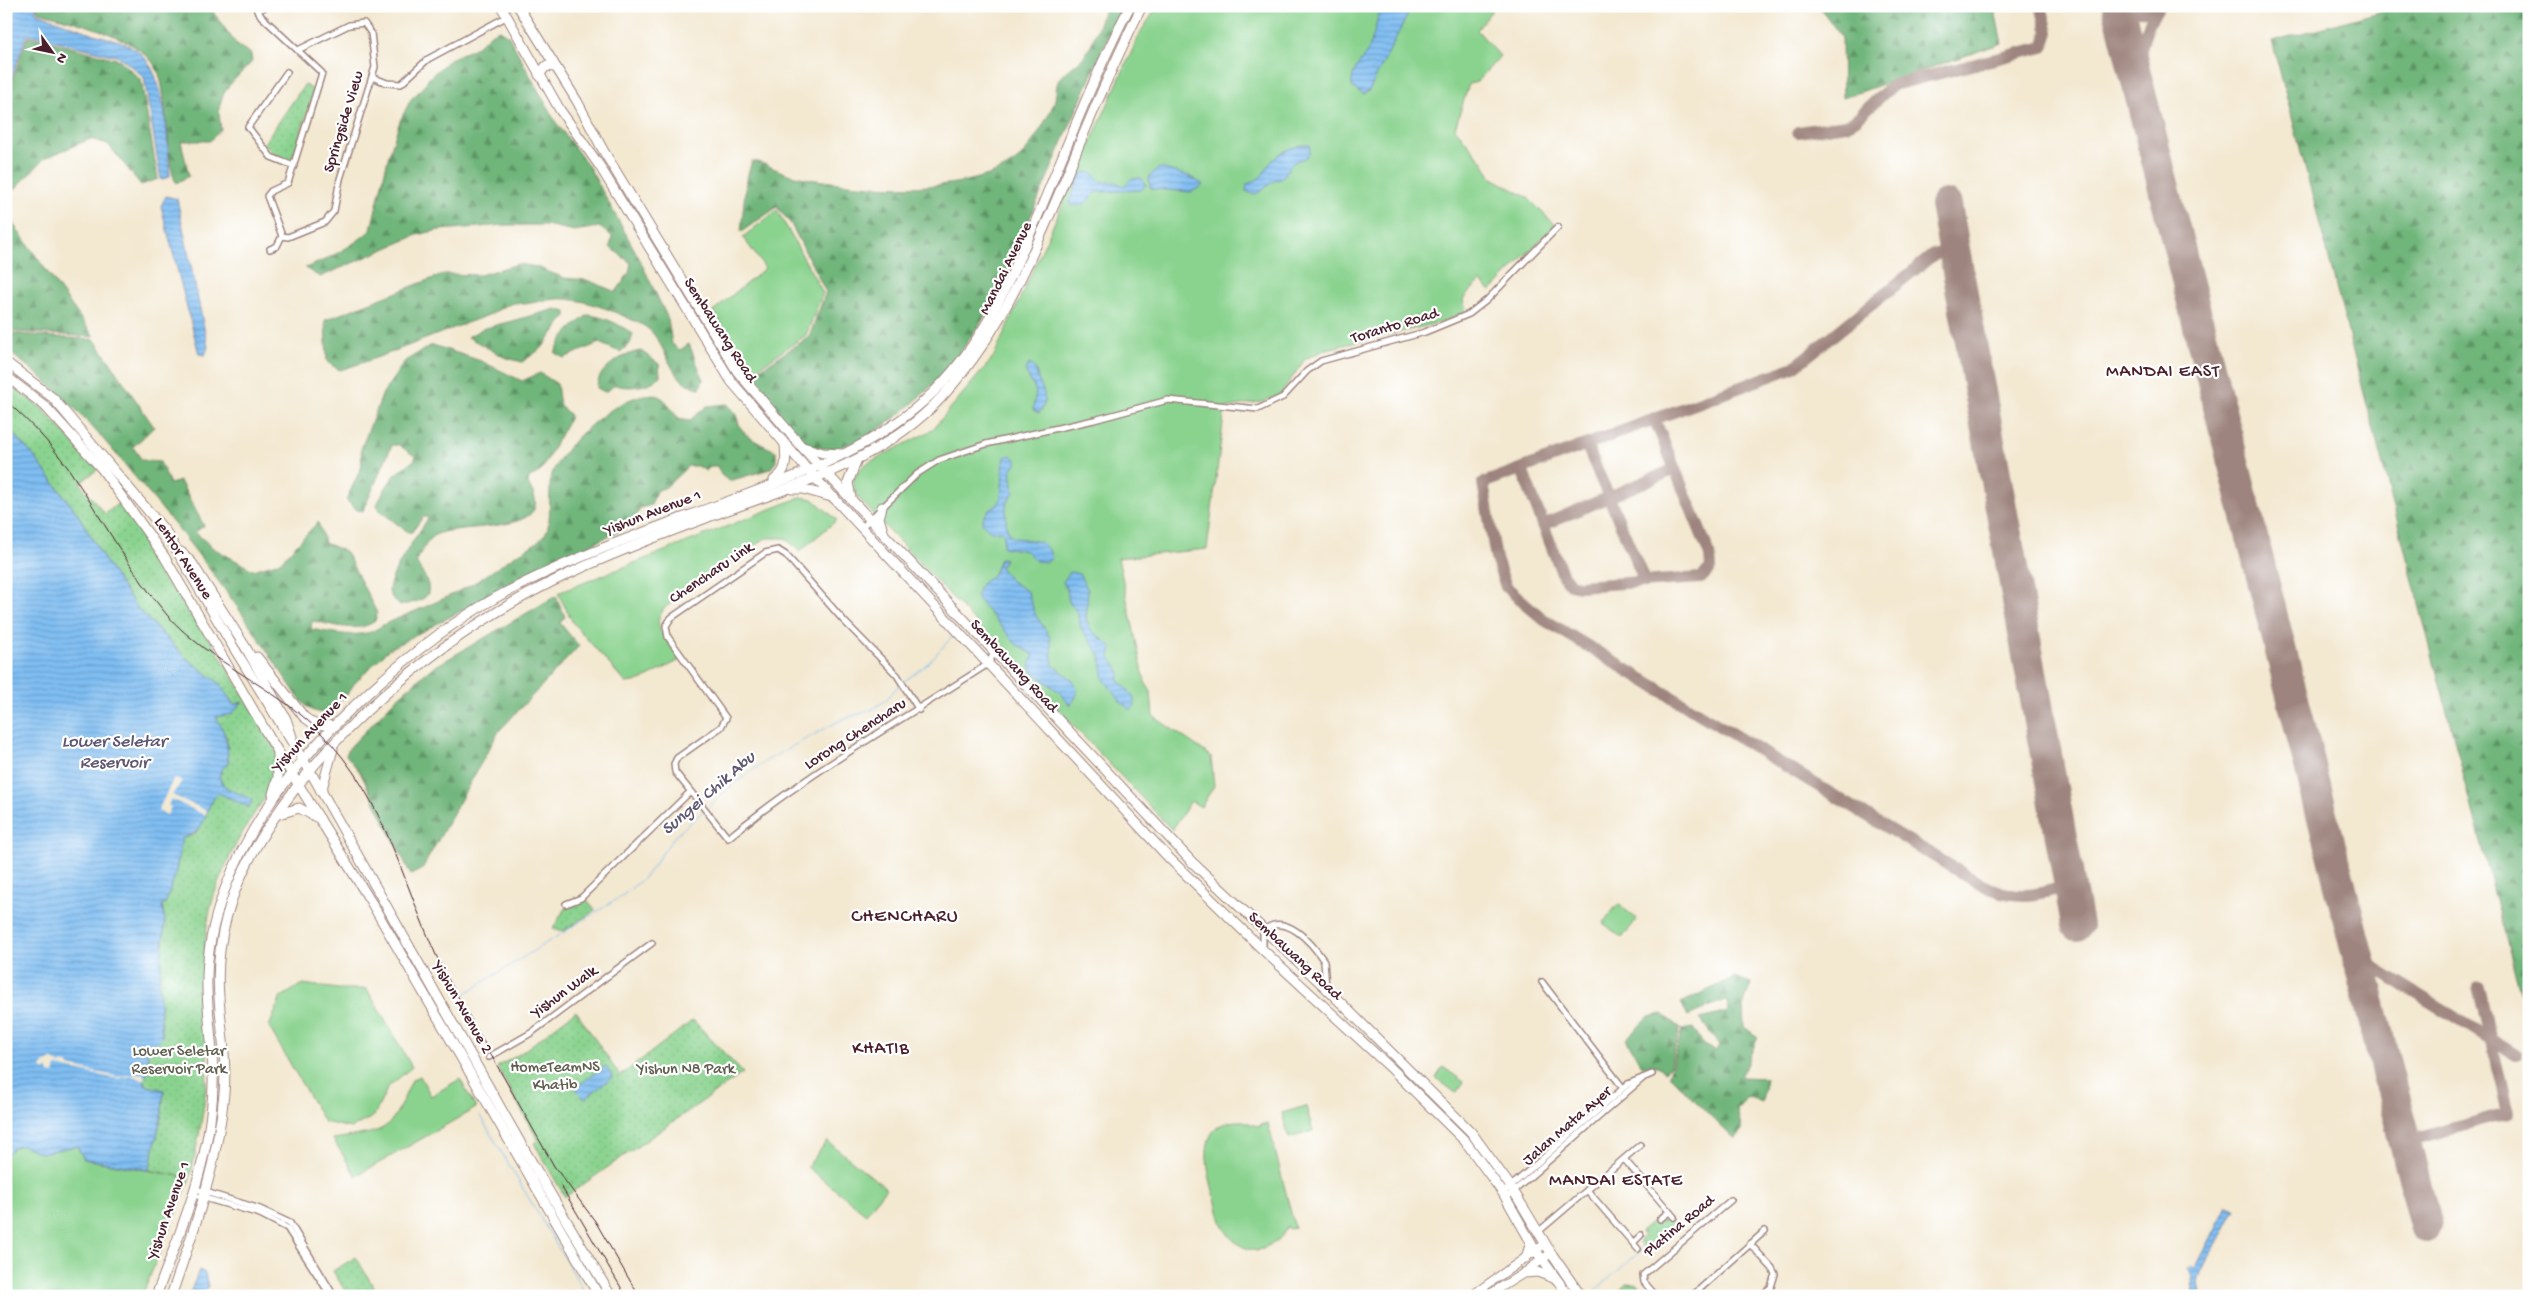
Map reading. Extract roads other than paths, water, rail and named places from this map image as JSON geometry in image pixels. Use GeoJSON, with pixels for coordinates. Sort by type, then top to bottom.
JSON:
{"type":"FeatureCollection","features":[{"type":"Feature","properties":{"kind":"main road","name":"Sembawang Road"},"geometry":{"type":"LineString","coordinates":[[501,6],[560,110],[599,165],[731,381],[785,445],[1168,856],[1263,950],[1393,1070],[1458,1135],[1504,1196],[1536,1251],[1568,1296]]}},
{"type":"Feature","properties":{"kind":"main road","name":"Sembawang Road"},"geometry":{"type":"LineString","coordinates":[[518,6],[737,371],[800,446],[884,532],[1192,862],[1263,931],[1326,988],[1471,1132],[1513,1189],[1545,1244],[1580,1296]]}},
{"type":"Feature","properties":{"kind":"main road","name":"Mandai Avenue"},"geometry":{"type":"LineString","coordinates":[[808,470],[883,433],[926,399],[967,355],[999,304],[1107,50],[1130,6]]}},
{"type":"Feature","properties":{"kind":"main road","name":"Mandai Avenue"},"geometry":{"type":"LineString","coordinates":[[816,478],[858,459],[890,440],[930,409],[971,364],[1003,314],[1043,230],[1114,61],[1142,6]]}},
{"type":"Feature","properties":{"kind":"main road"},"geometry":{"type":"LineString","coordinates":[[532,63],[542,60],[546,52]]}},
{"type":"Feature","properties":{"kind":"main road"},"geometry":{"type":"LineString","coordinates":[[539,75],[546,66],[555,68]]}},
{"type":"Feature","properties":{"kind":"main road","name":"Lentor Avenue"},"geometry":{"type":"LineString","coordinates":[[6,362],[53,398],[166,532],[243,665],[303,760]]}},
{"type":"Feature","properties":{"kind":"main road","name":"Lentor Avenue"},"geometry":{"type":"LineString","coordinates":[[6,376],[45,406],[102,469],[164,556],[300,784]]}},
{"type":"Feature","properties":{"kind":"main road"},"geometry":{"type":"LineString","coordinates":[[765,486],[780,476],[784,470],[786,464],[785,445]]}},
{"type":"Feature","properties":{"kind":"main road"},"geometry":{"type":"LineString","coordinates":[[800,446],[814,451],[843,454]]}},
{"type":"Feature","properties":{"kind":"main road"},"geometry":{"type":"LineString","coordinates":[[851,499],[848,483],[858,459]]}},
{"type":"Feature","properties":{"kind":"main road","name":"Yishun Avenue 1"},"geometry":{"type":"LineString","coordinates":[[156,1296],[195,1192],[207,1137],[213,1086],[207,987],[208,961],[218,908],[234,868],[271,801],[292,773],[335,726],[391,673],[422,648],[496,598],[547,573],[615,545],[808,470]]}},
{"type":"Feature","properties":{"kind":"main road","name":"Yishun Avenue 1"},"geometry":{"type":"LineString","coordinates":[[171,1295],[205,1195],[219,1138],[225,1087],[218,992],[220,950],[231,900],[247,866],[279,814],[310,771],[403,677],[480,622],[567,574],[702,520],[816,478]]}},
{"type":"Feature","properties":{"kind":"main road"},"geometry":{"type":"LineString","coordinates":[[786,489],[803,489],[837,499]]}},
{"type":"Feature","properties":{"kind":"main road"},"geometry":{"type":"LineString","coordinates":[[882,507],[879,518],[884,532]]}},
{"type":"Feature","properties":{"kind":"main road"},"geometry":{"type":"LineString","coordinates":[[173,544],[192,563],[231,624],[286,719],[296,749]]}},
{"type":"Feature","properties":{"kind":"main road"},"geometry":{"type":"LineString","coordinates":[[231,624],[304,717],[314,724],[335,726]]}},
{"type":"Feature","properties":{"kind":"main road"},"geometry":{"type":"LineString","coordinates":[[321,792],[334,745]]}},
{"type":"Feature","properties":{"kind":"main road"},"geometry":{"type":"LineString","coordinates":[[271,801],[278,777],[278,750]]}},
{"type":"Feature","properties":{"kind":"main road","name":"Yishun Avenue 2"},"geometry":{"type":"LineString","coordinates":[[303,760],[600,1296]]}},
{"type":"Feature","properties":{"kind":"main road","name":"Yishun Avenue 2"},"geometry":{"type":"LineString","coordinates":[[300,784],[549,1202],[611,1296]]}},
{"type":"Feature","properties":{"kind":"main road"},"geometry":{"type":"LineString","coordinates":[[279,814],[299,808],[322,820]]}},
{"type":"Feature","properties":{"kind":"main road"},"geometry":{"type":"LineString","coordinates":[[234,868],[243,858],[246,860],[247,866]]}},
{"type":"Feature","properties":{"kind":"main road"},"geometry":{"type":"LineString","coordinates":[[1526,1258],[1531,1242]]}},
{"type":"Feature","properties":{"kind":"main road"},"geometry":{"type":"LineString","coordinates":[[1471,1296],[1545,1244]]}},
{"type":"Feature","properties":{"kind":"main road"},"geometry":{"type":"LineString","coordinates":[[1487,1296],[1524,1273],[1551,1253]]}},
{"type":"Feature","properties":{"kind":"main road"},"geometry":{"type":"LineString","coordinates":[[1524,1273],[1538,1272],[1556,1279]]}},
{"type":"Feature","properties":{"kind":"street"},"geometry":{"type":"LineString","coordinates":[[256,8],[267,6]]}},
{"type":"Feature","properties":{"kind":"street"},"geometry":{"type":"LineString","coordinates":[[376,9],[385,6]]}},
{"type":"Feature","properties":{"kind":"street"},"geometry":{"type":"LineString","coordinates":[[256,8],[322,73],[287,184],[271,191],[268,196],[282,236],[277,246],[270,249]]}},
{"type":"Feature","properties":{"kind":"street"},"geometry":{"type":"LineString","coordinates":[[372,76],[387,83],[401,84],[428,59],[506,17]]}},
{"type":"Feature","properties":{"kind":"street","name":"Springside View"},"geometry":{"type":"LineString","coordinates":[[282,236],[288,236],[325,222],[331,216],[343,170],[375,67],[371,33],[364,23],[349,25],[298,50]]}},
{"type":"Feature","properties":{"kind":"street"},"geometry":{"type":"LineString","coordinates":[[286,72],[248,127],[270,157],[294,166]]}},
{"type":"Feature","properties":{"kind":"street","name":"Toranto Road"},"geometry":{"type":"LineString","coordinates":[[862,527],[928,466],[986,444],[1094,420],[1168,400],[1258,409],[1283,398],[1308,371],[1321,361],[1426,332],[1469,314],[1487,300],[1558,227]]}},
{"type":"Feature","properties":{"kind":"street","name":"Chencharu Link"},"geometry":{"type":"LineString","coordinates":[[728,838],[675,772],[675,761],[721,727],[726,718],[668,637],[666,626],[671,618],[765,553],[778,550],[786,555],[844,621],[899,678],[919,710]]}},
{"type":"Feature","properties":{"kind":"street"},"geometry":{"type":"LineString","coordinates":[[989,663],[994,652]]}},
{"type":"Feature","properties":{"kind":"street","name":"Lorong Chencharu"},"geometry":{"type":"LineString","coordinates":[[728,838],[830,766],[989,663]]}},
{"type":"Feature","properties":{"kind":"street"},"geometry":{"type":"LineString","coordinates":[[566,904],[581,898],[690,792]]}},
{"type":"Feature","properties":{"kind":"street"},"geometry":{"type":"LineString","coordinates":[[1263,950],[1263,931],[1268,926],[1282,923],[1293,928],[1320,954],[1326,964],[1326,988]]}},
{"type":"Feature","properties":{"kind":"street","name":"Yishun Walk"},"geometry":{"type":"LineString","coordinates":[[489,1057],[531,1033],[652,943]]}},
{"type":"Feature","properties":{"kind":"street","name":"Jalan Mata Ayer"},"geometry":{"type":"LineString","coordinates":[[1542,982],[1623,1088]]}},
{"type":"Feature","properties":{"kind":"street","name":"Jalan Mata Ayer"},"geometry":{"type":"LineString","coordinates":[[1504,1196],[1623,1088],[1649,1074],[1524,1179]]}},
{"type":"Feature","properties":{"kind":"street"},"geometry":{"type":"LineString","coordinates":[[1538,1232],[1640,1145]]}},
{"type":"Feature","properties":{"kind":"street"},"geometry":{"type":"LineString","coordinates":[[1624,1159],[1674,1217]]}},
{"type":"Feature","properties":{"kind":"street"},"geometry":{"type":"LineString","coordinates":[[1587,1190],[1638,1249]]}},
{"type":"Feature","properties":{"kind":"street"},"geometry":{"type":"LineString","coordinates":[[195,1192],[260,1209],[290,1223],[332,1296]]}},
{"type":"Feature","properties":{"kind":"street","name":"Platina Road"},"geometry":{"type":"LineString","coordinates":[[1656,1296],[1644,1282],[1643,1275],[1731,1200]]}},
{"type":"Feature","properties":{"kind":"street"},"geometry":{"type":"LineString","coordinates":[[1660,1219],[1669,1212]]}},
{"type":"Feature","properties":{"kind":"street"},"geometry":{"type":"LineString","coordinates":[[1692,1296],[1765,1231]]}},
{"type":"Feature","properties":{"kind":"street"},"geometry":{"type":"LineString","coordinates":[[1632,1243],[1641,1235]]}},
{"type":"Feature","properties":{"kind":"street"},"geometry":{"type":"LineString","coordinates":[[1750,1244],[1772,1268],[1775,1274],[1771,1286],[1761,1296]]}},
{"type":"Feature","properties":{"kind":"water"},"geometry":{"type":"Polygon","coordinates":[[[9,6],[37,6],[35,12],[122,42],[136,50],[147,60],[160,90],[164,108],[170,176],[161,180],[144,77],[120,57],[27,34],[6,93],[6,13],[9,6]]]}},
{"type":"Feature","properties":{"kind":"water"},"geometry":{"type":"Polygon","coordinates":[[[1379,6],[1412,6],[1369,91],[1363,94],[1352,87],[1352,81],[1356,68],[1371,43],[1377,23],[1379,6]]]}},
{"type":"Feature","properties":{"kind":"water"},"geometry":{"type":"Polygon","coordinates":[[[1302,145],[1309,145],[1309,154],[1293,163],[1281,179],[1276,180],[1260,192],[1251,193],[1246,191],[1247,184],[1262,176],[1276,157],[1285,151],[1302,145]]]}},
{"type":"Feature","properties":{"kind":"water"},"geometry":{"type":"Polygon","coordinates":[[[1161,168],[1189,176],[1204,185],[1191,192],[1153,189],[1150,187],[1149,177],[1161,168]]]}},
{"type":"Feature","properties":{"kind":"water"},"geometry":{"type":"Polygon","coordinates":[[[1086,172],[1093,173],[1101,182],[1115,182],[1124,186],[1131,179],[1141,178],[1146,185],[1141,190],[1097,192],[1083,205],[1071,206],[1069,202],[1080,176],[1086,172]]]}},
{"type":"Feature","properties":{"kind":"water"},"geometry":{"type":"Polygon","coordinates":[[[166,196],[177,199],[208,347],[205,355],[199,354],[161,206],[166,196]]]}},
{"type":"Feature","properties":{"kind":"water"},"geometry":{"type":"Polygon","coordinates":[[[1029,364],[1035,369],[1044,394],[1044,405],[1039,413],[1033,410],[1036,391],[1025,371],[1029,364]]]}},
{"type":"Feature","properties":{"kind":"water","name":"Lower Seletar Reservoir"},"geometry":{"type":"Polygon","coordinates":[[[6,427],[33,455],[77,513],[110,569],[137,608],[186,658],[219,683],[234,705],[242,702],[232,714],[216,717],[224,734],[228,757],[228,763],[222,769],[219,777],[225,787],[252,800],[249,807],[218,793],[209,806],[204,820],[197,831],[182,838],[175,876],[165,904],[162,905],[165,921],[159,985],[162,1037],[150,1049],[147,1055],[149,1068],[143,1080],[147,1086],[164,1090],[161,1118],[149,1170],[84,1159],[77,1146],[41,1153],[21,1145],[13,1148],[6,1156],[6,427]]]}},
{"type":"Feature","properties":{"kind":"water"},"geometry":{"type":"Polygon","coordinates":[[[1011,455],[1016,459],[1016,464],[1011,470],[1014,492],[1006,505],[1006,522],[1009,534],[1012,537],[1041,542],[1049,550],[1052,558],[1047,562],[1036,561],[1026,551],[1003,547],[1004,534],[1002,531],[991,532],[982,523],[985,515],[999,503],[1005,457],[1011,455]]]}},
{"type":"Feature","properties":{"kind":"water"},"geometry":{"type":"Polygon","coordinates":[[[1000,558],[1005,559],[1000,567],[1010,580],[1028,592],[1035,614],[1050,637],[1053,665],[1069,677],[1076,686],[1077,692],[1070,705],[1059,692],[1032,671],[1030,662],[1034,655],[1016,644],[976,597],[981,584],[994,574],[1000,558]]]}},
{"type":"Feature","properties":{"kind":"water"},"geometry":{"type":"Polygon","coordinates":[[[1070,572],[1079,574],[1088,590],[1086,619],[1091,630],[1112,647],[1110,657],[1120,672],[1118,679],[1133,696],[1135,705],[1131,710],[1121,702],[1104,679],[1100,655],[1081,628],[1077,612],[1069,602],[1067,590],[1063,582],[1070,572]]]}},
{"type":"Feature","properties":{"kind":"water"},"geometry":{"type":"Polygon","coordinates":[[[605,1066],[613,1077],[584,1099],[575,1088],[605,1066]]]}},
{"type":"Feature","properties":{"kind":"water"},"geometry":{"type":"Polygon","coordinates":[[[2227,1206],[2235,1209],[2204,1267],[2199,1281],[2201,1296],[2194,1296],[2193,1276],[2187,1269],[2192,1266],[2195,1269],[2227,1206]]]}},
{"type":"Feature","properties":{"kind":"water"},"geometry":{"type":"Polygon","coordinates":[[[199,1270],[205,1273],[208,1286],[201,1296],[189,1296],[199,1270]]]}},
{"type":"Feature","properties":{"kind":"waterway","name":"Sungei Chik Abu"},"geometry":{"type":"LineString","coordinates":[[903,682],[926,665],[954,635]]}},
{"type":"Feature","properties":{"kind":"waterway","name":"Sungei Chik Abu"},"geometry":{"type":"LineString","coordinates":[[706,809],[736,782],[769,759],[841,720],[873,709],[886,700],[900,684]]}},
{"type":"Feature","properties":{"kind":"waterway","name":"Sungei Chik Abu"},"geometry":{"type":"LineString","coordinates":[[461,996],[622,896],[645,877],[674,837],[703,811]]}},
{"type":"Feature","properties":{"kind":"waterway"},"geometry":{"type":"LineString","coordinates":[[480,1116],[587,1296]]}},
{"type":"Feature","properties":{"kind":"waterway"},"geometry":{"type":"LineString","coordinates":[[1592,1293],[1642,1250]]}},
{"type":"Feature","properties":{"kind":"railway"},"geometry":{"type":"LineString","coordinates":[[6,401],[39,433],[68,468],[140,580],[167,615],[203,647],[302,716],[320,732],[343,758],[362,786],[378,815],[444,972],[554,1166],[595,1221],[639,1296]]}},
{"type":"Feature","properties":{"kind":"railway"},"geometry":{"type":"LineString","coordinates":[[561,1186],[626,1296]]}},
{"type":"Feature","properties":{"kind":"district","name":"MANDAI EAST"},"geometry":{"type":"Point","coordinates":[2163,372]}},
{"type":"Feature","properties":{"kind":"district","name":"CHENCHARU"},"geometry":{"type":"Point","coordinates":[905,917]}},
{"type":"Feature","properties":{"kind":"district","name":"KHATIB"},"geometry":{"type":"Point","coordinates":[881,1049]}},
{"type":"Feature","properties":{"kind":"district","name":"MANDAI ESTATE"},"geometry":{"type":"Point","coordinates":[1616,1181]}},
{"type":"Feature","properties":{"kind":"park label","name":"Lower Seletar Reservoir Park"},"geometry":{"type":"Point","coordinates":[179,1061]}},
{"type":"Feature","properties":{"kind":"park label","name":"Yishun N8 Park"},"geometry":{"type":"Point","coordinates":[686,1070]}},
{"type":"Feature","properties":{"kind":"park label","name":"HomeTeamNS Khatib"},"geometry":{"type":"Point","coordinates":[555,1077]}}]}
